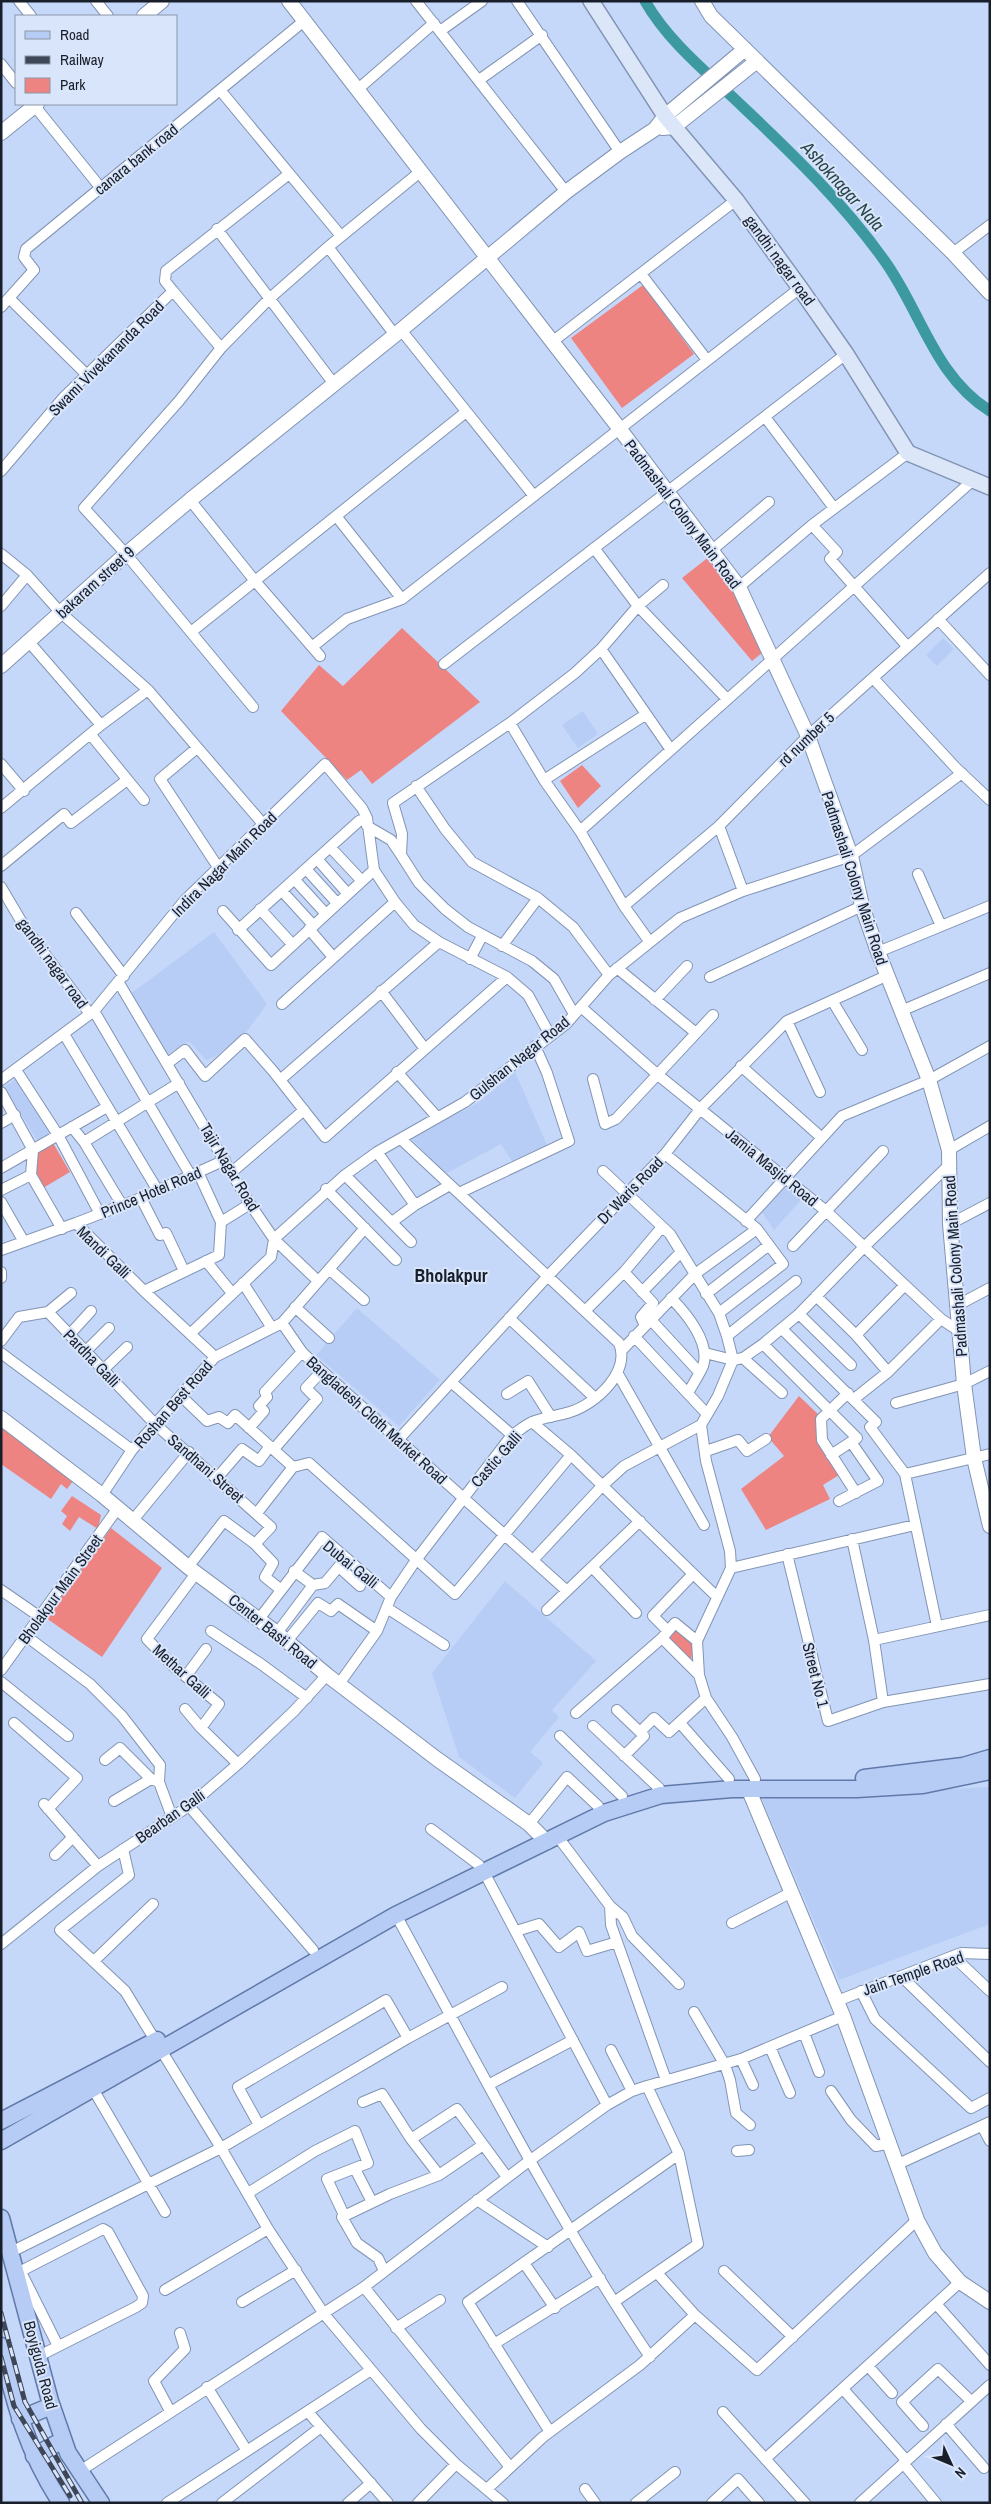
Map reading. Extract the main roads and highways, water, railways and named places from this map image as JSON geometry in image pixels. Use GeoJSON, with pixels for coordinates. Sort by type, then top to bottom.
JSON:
{"type":"FeatureCollection","features":[{"type":"Feature","properties":{"kind":"main road","name":"gandhi nagar road"},"geometry":{"type":"LineString","coordinates":[[591,1],[674,118],[800,288],[846,354],[908,453],[990,487]]}},
{"type":"Feature","properties":{"kind":"main road"},"geometry":{"type":"LineString","coordinates":[[1,2141],[93,2089],[158,2045],[313,1950],[392,1907],[482,1869],[604,1813],[661,1795],[751,1783],[856,1780],[963,1766],[990,1758]]}},
{"type":"Feature","properties":{"kind":"main road"},"geometry":{"type":"LineString","coordinates":[[549,1838],[598,1806],[622,1796],[659,1788],[729,1779],[781,1790],[857,1789],[923,1785],[990,1771]]}},
{"type":"Feature","properties":{"kind":"main road"},"geometry":{"type":"LineString","coordinates":[[1,2121],[158,2045],[482,1869]]}},
{"type":"Feature","properties":{"kind":"main road","name":"Boyiguda Road"},"geometry":{"type":"LineString","coordinates":[[1,2218],[11,2252],[36,2318],[39,2356],[51,2406],[68,2453],[101,2503]]}},
{"type":"Feature","properties":{"kind":"main road","name":"Boyiguda Road"},"geometry":{"type":"LineString","coordinates":[[1,2346],[9,2397],[20,2419],[34,2456],[62,2503]]}},
{"type":"Feature","properties":{"kind":"main road"},"geometry":{"type":"LineString","coordinates":[[20,2419],[51,2406]]}},
{"type":"Feature","properties":{"kind":"main road"},"geometry":{"type":"LineString","coordinates":[[34,2456],[63,2440]]}},
{"type":"Feature","properties":{"kind":"waterway","name":"Ashoknagar Nala"},"geometry":{"type":"LineString","coordinates":[[645,1],[666,31],[678,44],[799,161],[869,239],[897,280],[930,342],[955,380],[971,397],[990,411]]}},
{"type":"Feature","properties":{"kind":"railway"},"geometry":{"type":"LineString","coordinates":[[1,2313],[25,2402],[82,2503]]}},
{"type":"Feature","properties":{"kind":"railway"},"geometry":{"type":"LineString","coordinates":[[1,2357],[14,2406],[70,2496]]}},
{"type":"Feature","properties":{"kind":"district","name":"Bholakpur"},"geometry":{"type":"Point","coordinates":[451,1275]}}]}
